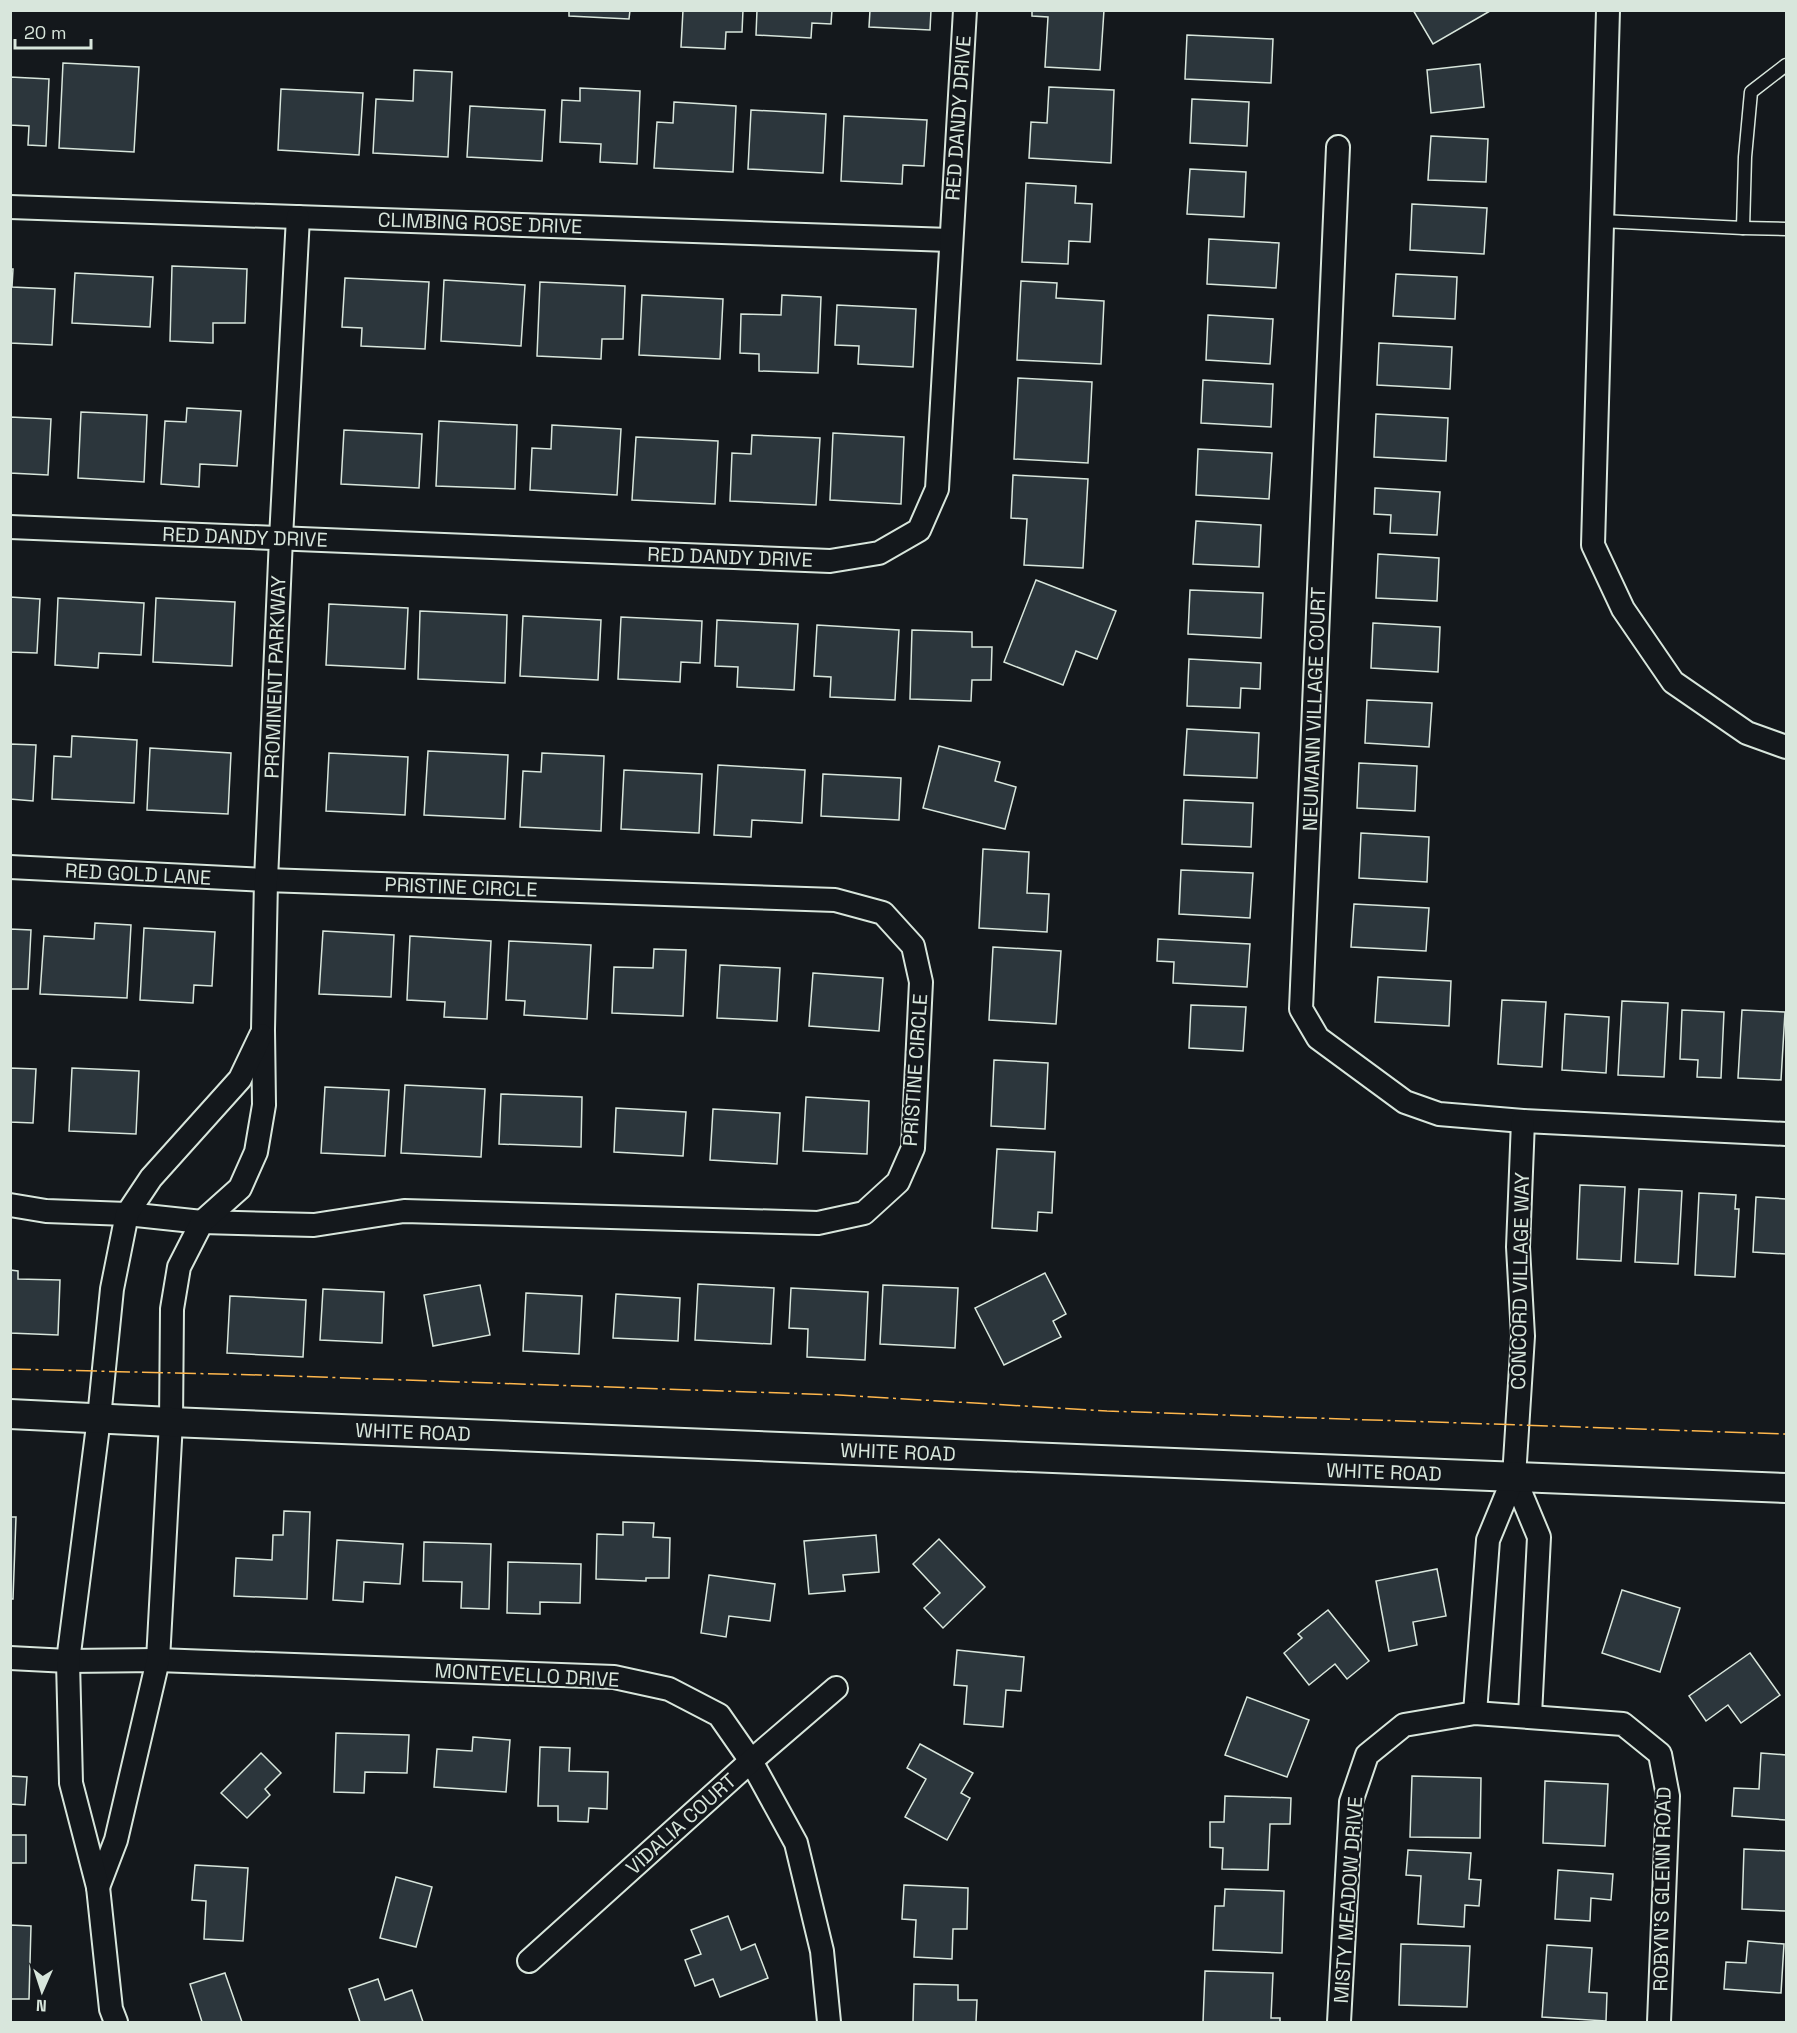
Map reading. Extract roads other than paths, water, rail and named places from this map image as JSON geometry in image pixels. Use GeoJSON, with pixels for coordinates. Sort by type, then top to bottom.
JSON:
{"type":"FeatureCollection","features":[{"type":"Feature","properties":{"kind":"street","name":"RED DANDY DRIVE"},"geometry":{"type":"LineString","coordinates":[[10,527],[831,561],[879,553],[919,530],[937,489],[965,10]]}},
{"type":"Feature","properties":{"kind":"street"},"geometry":{"type":"LineString","coordinates":[[1608,10],[1593,545],[1623,609],[1673,682],[1747,733],[1786,747]]}},
{"type":"Feature","properties":{"kind":"street","name":"NEUMANN VILLAGE COURT"},"geometry":{"type":"LineString","coordinates":[[1338,147],[1302,1009],[1318,1038],[1405,1102],[1439,1114],[1523,1121],[1786,1134]]}},
{"type":"Feature","properties":{"kind":"street","name":"CLIMBING ROSE DRIVE"},"geometry":{"type":"LineString","coordinates":[[10,207],[950,240]]}},
{"type":"Feature","properties":{"kind":"street","name":"PROMINENT PARKWAY"},"geometry":{"type":"LineString","coordinates":[[98,1887],[116,1840],[158,1660],[171,1422],[172,1309],[179,1267],[202,1222],[240,1188],[256,1152],[264,1105],[266,880],[298,217]]}},
{"type":"Feature","properties":{"kind":"street","name":"RED GOLD LANE"},"geometry":{"type":"LineString","coordinates":[[10,867],[266,880]]}},
{"type":"Feature","properties":{"kind":"street","name":"PRISTINE CIRCLE"},"geometry":{"type":"LineString","coordinates":[[202,1222],[314,1225],[404,1211],[818,1223],[864,1213],[898,1182],[913,1148],[921,982],[914,946],[883,913],[835,900],[266,880]]}},
{"type":"Feature","properties":{"kind":"street","name":"PROMINENT PARKWAY"},"geometry":{"type":"LineString","coordinates":[[116,2022],[111,2009],[98,1887],[71,1783],[68,1661],[99,1418],[112,1289],[127,1214],[151,1178],[240,1079],[263,1030]]}},
{"type":"Feature","properties":{"kind":"street","name":"CONCORD VILLAGE WAY"},"geometry":{"type":"LineString","coordinates":[[1514,1477],[1523,1335],[1518,1247],[1523,1121]]}},
{"type":"Feature","properties":{"kind":"street"},"geometry":{"type":"LineString","coordinates":[[10,1205],[46,1211],[127,1214],[202,1222]]}},
{"type":"Feature","properties":{"kind":"street","name":"WHITE ROAD"},"geometry":{"type":"LineString","coordinates":[[10,1414],[1786,1488]]}},
{"type":"Feature","properties":{"kind":"street"},"geometry":{"type":"LineString","coordinates":[[1476,1713],[1488,1540],[1514,1477]]}},
{"type":"Feature","properties":{"kind":"street"},"geometry":{"type":"LineString","coordinates":[[1514,1477],[1539,1537],[1530,1715]]}},
{"type":"Feature","properties":{"kind":"street","name":"MONTEVELLO DRIVE"},"geometry":{"type":"LineString","coordinates":[[10,1658],[68,1661],[158,1660],[614,1677],[669,1689],[719,1714],[752,1761],[795,1844],[822,1951],[829,2022]]}},
{"type":"Feature","properties":{"kind":"street","name":"VIDALIA COURT"},"geometry":{"type":"LineString","coordinates":[[529,1961],[836,1688]]}},
{"type":"Feature","properties":{"kind":"street","name":"MISTY MEADOW DRIVE"},"geometry":{"type":"LineString","coordinates":[[1339,2022],[1352,1802],[1367,1755],[1404,1725],[1476,1713],[1530,1715]]}},
{"type":"Feature","properties":{"kind":"street","name":"ROBYN'S GLENN ROAD"},"geometry":{"type":"LineString","coordinates":[[1530,1715],[1623,1724],[1660,1754],[1668,1796],[1659,2022]]}},
{"type":"Feature","properties":{"kind":"lane"},"geometry":{"type":"LineString","coordinates":[[1743,228],[1745,157],[1751,93],[1786,65]]}},
{"type":"Feature","properties":{"kind":"lane"},"geometry":{"type":"LineString","coordinates":[[1602,221],[1786,230]]}}]}
